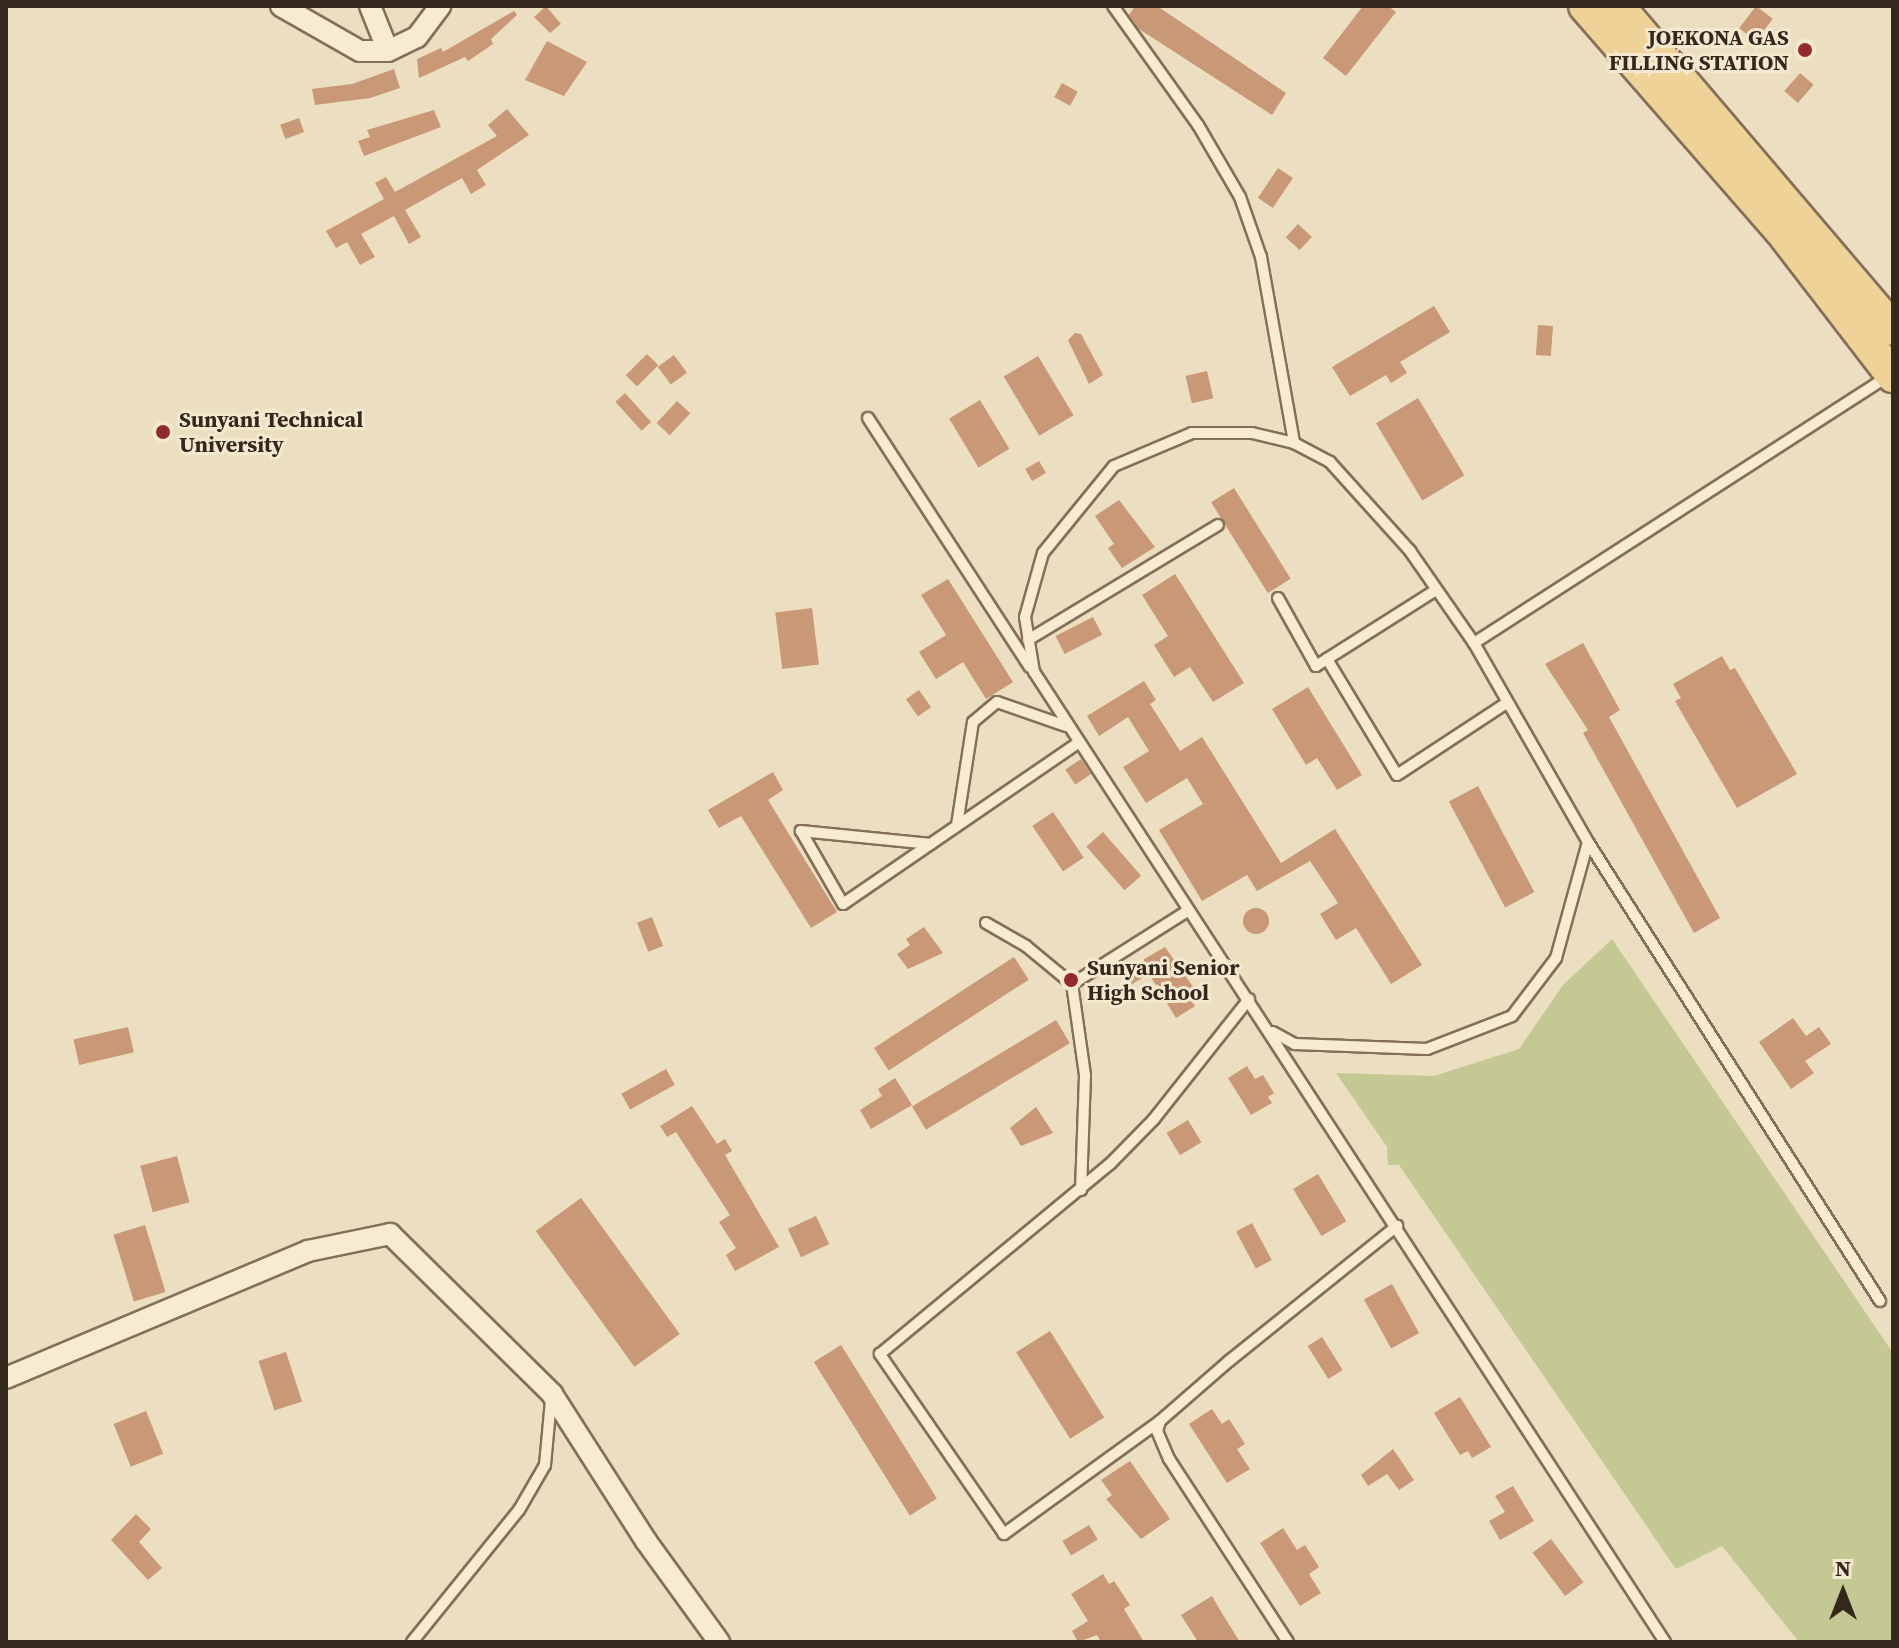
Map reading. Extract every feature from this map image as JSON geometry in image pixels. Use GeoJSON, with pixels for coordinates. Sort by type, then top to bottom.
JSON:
{"type":"FeatureCollection","features":[{"type":"Feature","properties":{"kind":"main road"},"geometry":{"type":"LineString","coordinates":[[1585,6],[1779,228],[1892,375]]}},
{"type":"Feature","properties":{"kind":"main road"},"geometry":{"type":"LineString","coordinates":[[1618,6],[1893,329]]}},
{"type":"Feature","properties":{"kind":"street"},"geometry":{"type":"LineString","coordinates":[[281,6],[360,51],[388,51],[417,37],[440,6]]}},
{"type":"Feature","properties":{"kind":"street"},"geometry":{"type":"LineString","coordinates":[[370,6],[388,51]]}},
{"type":"Feature","properties":{"kind":"street"},"geometry":{"type":"LineString","coordinates":[[6,1378],[308,1251],[390,1234],[552,1394],[646,1541],[719,1642]]}},
{"type":"Feature","properties":{"kind":"lane"},"geometry":{"type":"LineString","coordinates":[[1113,6],[1198,125],[1240,197],[1261,257],[1294,443]]}},
{"type":"Feature","properties":{"kind":"lane"},"geometry":{"type":"LineString","coordinates":[[1474,643],[1892,375]]}},
{"type":"Feature","properties":{"kind":"lane"},"geometry":{"type":"LineString","coordinates":[[868,418],[1066,726],[1397,1226],[1665,1642]]}},
{"type":"Feature","properties":{"kind":"lane"},"geometry":{"type":"LineString","coordinates":[[1034,672],[1025,617],[1043,553],[1114,466],[1192,433],[1252,433],[1294,443],[1330,462],[1410,551],[1474,643],[1505,704],[1588,842],[1880,1301]]}},
{"type":"Feature","properties":{"kind":"lane"},"geometry":{"type":"LineString","coordinates":[[1028,640],[1218,525]]}},
{"type":"Feature","properties":{"kind":"lane"},"geometry":{"type":"LineString","coordinates":[[1278,598],[1316,666],[1436,590]]}},
{"type":"Feature","properties":{"kind":"lane"},"geometry":{"type":"LineString","coordinates":[[1327,659],[1397,775],[1505,704]]}},
{"type":"Feature","properties":{"kind":"lane"},"geometry":{"type":"LineString","coordinates":[[957,825],[973,722],[997,702],[1066,726]]}},
{"type":"Feature","properties":{"kind":"lane"},"geometry":{"type":"LineString","coordinates":[[931,844],[801,831],[843,904],[931,844],[957,825],[1078,743]]}},
{"type":"Feature","properties":{"kind":"lane"},"geometry":{"type":"LineString","coordinates":[[1270,1031],[1295,1044],[1427,1049],[1512,1016],[1556,958],[1588,842]]}},
{"type":"Feature","properties":{"kind":"lane"},"geometry":{"type":"LineString","coordinates":[[1072,984],[1189,910]]}},
{"type":"Feature","properties":{"kind":"lane"},"geometry":{"type":"LineString","coordinates":[[986,923],[1026,946],[1072,984],[1085,1075],[1081,1190]]}},
{"type":"Feature","properties":{"kind":"lane"},"geometry":{"type":"LineString","coordinates":[[1249,999],[1154,1119],[1081,1190],[880,1354],[1004,1534],[1160,1421],[1397,1226]]}},
{"type":"Feature","properties":{"kind":"lane"},"geometry":{"type":"LineString","coordinates":[[412,1642],[519,1510],[545,1465],[552,1394]]}},
{"type":"Feature","properties":{"kind":"lane"},"geometry":{"type":"LineString","coordinates":[[1160,1421],[1157,1431],[1169,1459],[1288,1642]]}},
{"type":"Feature","properties":{"kind":"green space"},"geometry":{"type":"Polygon","coordinates":[[[1612,939],[1893,1353],[1893,1642],[1799,1642],[1722,1546],[1676,1569],[1399,1165],[1388,1165],[1387,1147],[1336,1073],[1434,1076],[1519,1049],[1563,985],[1612,939]]]}},
{"type":"Feature","properties":{"kind":"building"},"geometry":{"type":"Polygon","coordinates":[[[546,6],[561,24],[550,33],[534,17],[546,6]]]}},
{"type":"Feature","properties":{"kind":"building"},"geometry":{"type":"Polygon","coordinates":[[[1135,6],[1157,6],[1286,93],[1272,115],[1139,29],[1129,15],[1135,6]]]}},
{"type":"Feature","properties":{"kind":"building"},"geometry":{"type":"Polygon","coordinates":[[[1363,6],[1388,6],[1396,12],[1346,76],[1323,58],[1363,6]]]}},
{"type":"Feature","properties":{"kind":"building"},"geometry":{"type":"Polygon","coordinates":[[[1756,6],[1773,19],[1756,41],[1739,28],[1756,6]]]}},
{"type":"Feature","properties":{"kind":"building"},"geometry":{"type":"Polygon","coordinates":[[[514,11],[517,15],[491,39],[493,44],[468,61],[465,57],[419,78],[417,59],[441,48],[443,52],[514,11]]]}},
{"type":"Feature","properties":{"kind":"building"},"geometry":{"type":"Polygon","coordinates":[[[547,41],[587,62],[564,96],[525,80],[547,41]]]}},
{"type":"Feature","properties":{"kind":"building"},"geometry":{"type":"Polygon","coordinates":[[[394,69],[400,88],[370,98],[315,105],[312,89],[352,84],[394,69]]]}},
{"type":"Feature","properties":{"kind":"building"},"geometry":{"type":"Polygon","coordinates":[[[1800,73],[1814,85],[1798,103],[1784,91],[1800,73]]]}},
{"type":"Feature","properties":{"kind":"building"},"geometry":{"type":"Polygon","coordinates":[[[1062,83],[1078,92],[1070,106],[1054,97],[1062,83]]]}},
{"type":"Feature","properties":{"kind":"building"},"geometry":{"type":"Polygon","coordinates":[[[507,109],[529,135],[477,170],[486,185],[471,194],[462,178],[405,210],[421,237],[409,244],[394,216],[361,234],[375,257],[360,265],[347,242],[336,248],[326,231],[384,199],[375,183],[386,177],[395,192],[497,136],[488,125],[507,109]]]}},
{"type":"Feature","properties":{"kind":"building"},"geometry":{"type":"Polygon","coordinates":[[[434,110],[441,127],[364,156],[358,141],[370,137],[367,130],[434,110]]]}},
{"type":"Feature","properties":{"kind":"building"},"geometry":{"type":"Polygon","coordinates":[[[299,118],[304,132],[285,139],[280,125],[299,118]]]}},
{"type":"Feature","properties":{"kind":"building"},"geometry":{"type":"Polygon","coordinates":[[[1278,168],[1293,178],[1273,208],[1258,198],[1278,168]]]}},
{"type":"Feature","properties":{"kind":"building"},"geometry":{"type":"Polygon","coordinates":[[[1298,224],[1312,237],[1300,250],[1286,237],[1298,224]]]}},
{"type":"Feature","properties":{"kind":"building"},"geometry":{"type":"Polygon","coordinates":[[[1434,306],[1450,332],[1400,362],[1407,373],[1391,383],[1386,375],[1350,396],[1332,367],[1434,306]]]}},
{"type":"Feature","properties":{"kind":"building"},"geometry":{"type":"Polygon","coordinates":[[[1538,325],[1553,326],[1551,356],[1536,355],[1538,325]]]}},
{"type":"Feature","properties":{"kind":"building"},"geometry":{"type":"Polygon","coordinates":[[[1075,333],[1081,334],[1103,375],[1089,384],[1068,340],[1075,333]]]}},
{"type":"Feature","properties":{"kind":"building"},"geometry":{"type":"Polygon","coordinates":[[[647,354],[658,365],[637,387],[626,375],[647,354]]]}},
{"type":"Feature","properties":{"kind":"building"},"geometry":{"type":"Polygon","coordinates":[[[674,355],[687,373],[671,385],[658,367],[674,355]]]}},
{"type":"Feature","properties":{"kind":"building"},"geometry":{"type":"Polygon","coordinates":[[[1038,356],[1074,415],[1039,436],[1004,377],[1038,356]]]}},
{"type":"Feature","properties":{"kind":"building"},"geometry":{"type":"Polygon","coordinates":[[[1207,371],[1213,398],[1192,403],[1186,376],[1207,371]]]}},
{"type":"Feature","properties":{"kind":"building"},"geometry":{"type":"Polygon","coordinates":[[[625,393],[651,422],[641,431],[615,402],[625,393]]]}},
{"type":"Feature","properties":{"kind":"building"},"geometry":{"type":"Polygon","coordinates":[[[1418,398],[1464,475],[1422,500],[1376,423],[1418,398]]]}},
{"type":"Feature","properties":{"kind":"building"},"geometry":{"type":"Polygon","coordinates":[[[980,400],[1009,449],[978,467],[949,419],[980,400]]]}},
{"type":"Feature","properties":{"kind":"building"},"geometry":{"type":"Polygon","coordinates":[[[677,401],[690,413],[670,435],[657,423],[677,401]]]}},
{"type":"Feature","properties":{"kind":"building"},"geometry":{"type":"Polygon","coordinates":[[[1039,461],[1046,473],[1032,481],[1025,469],[1039,461]]]}},
{"type":"Feature","properties":{"kind":"building"},"geometry":{"type":"Polygon","coordinates":[[[1234,488],[1291,579],[1268,593],[1211,502],[1234,488]]]}},
{"type":"Feature","properties":{"kind":"building"},"geometry":{"type":"Polygon","coordinates":[[[1119,500],[1155,547],[1122,568],[1108,548],[1114,544],[1095,516],[1119,500]]]}},
{"type":"Feature","properties":{"kind":"building"},"geometry":{"type":"Polygon","coordinates":[[[1175,574],[1244,683],[1213,702],[1190,667],[1174,677],[1154,645],[1168,636],[1142,595],[1175,574]]]}},
{"type":"Feature","properties":{"kind":"building"},"geometry":{"type":"Polygon","coordinates":[[[948,579],[1013,682],[986,699],[963,662],[936,679],[919,652],[946,635],[921,595],[948,579]]]}},
{"type":"Feature","properties":{"kind":"building"},"geometry":{"type":"Polygon","coordinates":[[[812,608],[819,665],[782,669],[775,613],[812,608]]]}},
{"type":"Feature","properties":{"kind":"building"},"geometry":{"type":"Polygon","coordinates":[[[1093,617],[1102,635],[1065,654],[1056,636],[1093,617]]]}},
{"type":"Feature","properties":{"kind":"building"},"geometry":{"type":"Polygon","coordinates":[[[1583,643],[1620,710],[1609,717],[1720,918],[1694,933],[1583,733],[1588,730],[1545,664],[1583,643]]]}},
{"type":"Feature","properties":{"kind":"building"},"geometry":{"type":"Polygon","coordinates":[[[1722,656],[1730,670],[1735,668],[1797,774],[1737,808],[1675,701],[1681,698],[1673,684],[1722,656]]]}},
{"type":"Feature","properties":{"kind":"building"},"geometry":{"type":"Polygon","coordinates":[[[1144,681],[1156,700],[1150,704],[1180,751],[1202,737],[1281,863],[1335,829],[1422,965],[1391,984],[1356,928],[1336,940],[1320,914],[1338,903],[1310,861],[1257,891],[1247,875],[1202,901],[1159,830],[1203,804],[1187,778],[1146,803],[1123,767],[1149,751],[1128,717],[1099,736],[1087,716],[1144,681]]]}},
{"type":"Feature","properties":{"kind":"building"},"geometry":{"type":"Polygon","coordinates":[[[1308,687],[1362,775],[1337,790],[1317,758],[1306,765],[1272,709],[1308,687]]]}},
{"type":"Feature","properties":{"kind":"building"},"geometry":{"type":"Polygon","coordinates":[[[919,690],[931,707],[918,716],[906,699],[919,690]]]}},
{"type":"Feature","properties":{"kind":"building"},"geometry":{"type":"Polygon","coordinates":[[[1081,759],[1091,774],[1075,785],[1065,770],[1081,759]]]}},
{"type":"Feature","properties":{"kind":"building"},"geometry":{"type":"Polygon","coordinates":[[[773,772],[783,790],[768,800],[837,912],[811,928],[741,816],[719,828],[708,810],[773,772]]]}},
{"type":"Feature","properties":{"kind":"building"},"geometry":{"type":"Polygon","coordinates":[[[1478,786],[1534,892],[1505,907],[1449,801],[1478,786]]]}},
{"type":"Feature","properties":{"kind":"building"},"geometry":{"type":"Polygon","coordinates":[[[1053,812],[1084,858],[1063,872],[1032,826],[1053,812]]]}},
{"type":"Feature","properties":{"kind":"building"},"geometry":{"type":"Polygon","coordinates":[[[1103,832],[1141,876],[1124,890],[1086,846],[1103,832]]]}},
{"type":"Feature","properties":{"kind":"building"},"geometry":{"type":"Polygon","coordinates":[[[1256,908],[1265,912],[1269,921],[1265,930],[1256,934],[1247,930],[1243,921],[1247,912],[1256,908]]]}},
{"type":"Feature","properties":{"kind":"building"},"geometry":{"type":"Polygon","coordinates":[[[652,917],[663,946],[648,952],[637,923],[652,917]]]}},
{"type":"Feature","properties":{"kind":"building"},"geometry":{"type":"Polygon","coordinates":[[[924,927],[943,953],[908,969],[897,954],[910,945],[906,939],[924,927]]]}},
{"type":"Feature","properties":{"kind":"building"},"geometry":{"type":"Polygon","coordinates":[[[1165,947],[1196,991],[1188,996],[1195,1006],[1176,1018],[1149,974],[1129,986],[1122,972],[1165,947]]]}},
{"type":"Feature","properties":{"kind":"building"},"geometry":{"type":"Polygon","coordinates":[[[1014,957],[1029,980],[889,1071],[874,1048],[1014,957]]]}},
{"type":"Feature","properties":{"kind":"building"},"geometry":{"type":"Polygon","coordinates":[[[1793,1018],[1806,1036],[1819,1027],[1831,1044],[1805,1061],[1814,1073],[1791,1089],[1759,1042],[1793,1018]]]}},
{"type":"Feature","properties":{"kind":"building"},"geometry":{"type":"Polygon","coordinates":[[[1056,1020],[1070,1043],[926,1130],[912,1107],[1056,1020]]]}},
{"type":"Feature","properties":{"kind":"building"},"geometry":{"type":"Polygon","coordinates":[[[128,1027],[134,1052],[79,1065],[73,1040],[128,1027]]]}},
{"type":"Feature","properties":{"kind":"building"},"geometry":{"type":"Polygon","coordinates":[[[1247,1066],[1255,1079],[1263,1075],[1274,1093],[1268,1097],[1272,1103],[1251,1115],[1228,1078],[1247,1066]]]}},
{"type":"Feature","properties":{"kind":"building"},"geometry":{"type":"Polygon","coordinates":[[[666,1069],[675,1085],[630,1109],[621,1094],[666,1069]]]}},
{"type":"Feature","properties":{"kind":"building"},"geometry":{"type":"Polygon","coordinates":[[[895,1078],[912,1105],[871,1129],[860,1110],[882,1096],[878,1089],[895,1078]]]}},
{"type":"Feature","properties":{"kind":"building"},"geometry":{"type":"Polygon","coordinates":[[[692,1106],[717,1144],[725,1139],[732,1151],[725,1155],[779,1247],[735,1271],[726,1255],[736,1248],[719,1222],[730,1215],[676,1132],[667,1137],[660,1126],[692,1106]]]}},
{"type":"Feature","properties":{"kind":"building"},"geometry":{"type":"Polygon","coordinates":[[[1036,1107],[1053,1133],[1021,1146],[1010,1128],[1036,1107]]]}},
{"type":"Feature","properties":{"kind":"building"},"geometry":{"type":"Polygon","coordinates":[[[1188,1120],[1201,1142],[1180,1155],[1167,1133],[1188,1120]]]}},
{"type":"Feature","properties":{"kind":"building"},"geometry":{"type":"Polygon","coordinates":[[[177,1156],[189,1202],[153,1212],[140,1166],[177,1156]]]}},
{"type":"Feature","properties":{"kind":"building"},"geometry":{"type":"Polygon","coordinates":[[[1318,1174],[1346,1221],[1321,1236],[1293,1189],[1318,1174]]]}},
{"type":"Feature","properties":{"kind":"building"},"geometry":{"type":"Polygon","coordinates":[[[581,1198],[680,1334],[634,1367],[536,1231],[581,1198]]]}},
{"type":"Feature","properties":{"kind":"building"},"geometry":{"type":"Polygon","coordinates":[[[816,1216],[829,1244],[801,1257],[788,1229],[816,1216]]]}},
{"type":"Feature","properties":{"kind":"building"},"geometry":{"type":"Polygon","coordinates":[[[1252,1223],[1272,1260],[1256,1269],[1236,1231],[1252,1223]]]}},
{"type":"Feature","properties":{"kind":"building"},"geometry":{"type":"Polygon","coordinates":[[[145,1225],[165,1292],[134,1302],[113,1235],[145,1225]]]}},
{"type":"Feature","properties":{"kind":"building"},"geometry":{"type":"Polygon","coordinates":[[[1392,1284],[1419,1333],[1391,1348],[1364,1300],[1392,1284]]]}},
{"type":"Feature","properties":{"kind":"building"},"geometry":{"type":"Polygon","coordinates":[[[1050,1331],[1104,1418],[1070,1439],[1016,1352],[1050,1331]]]}},
{"type":"Feature","properties":{"kind":"building"},"geometry":{"type":"Polygon","coordinates":[[[1322,1337],[1343,1370],[1328,1379],[1308,1346],[1322,1337]]]}},
{"type":"Feature","properties":{"kind":"building"},"geometry":{"type":"Polygon","coordinates":[[[841,1345],[937,1498],[910,1515],[814,1362],[841,1345]]]}},
{"type":"Feature","properties":{"kind":"building"},"geometry":{"type":"Polygon","coordinates":[[[286,1352],[302,1401],[274,1410],[258,1361],[286,1352]]]}},
{"type":"Feature","properties":{"kind":"building"},"geometry":{"type":"Polygon","coordinates":[[[1460,1397],[1491,1447],[1472,1458],[1468,1451],[1460,1455],[1434,1413],[1460,1397]]]}},
{"type":"Feature","properties":{"kind":"building"},"geometry":{"type":"Polygon","coordinates":[[[1212,1409],[1222,1424],[1229,1419],[1245,1444],[1237,1449],[1250,1469],[1227,1483],[1189,1424],[1212,1409]]]}},
{"type":"Feature","properties":{"kind":"building"},"geometry":{"type":"Polygon","coordinates":[[[146,1411],[163,1454],[131,1467],[114,1424],[146,1411]]]}},
{"type":"Feature","properties":{"kind":"building"},"geometry":{"type":"Polygon","coordinates":[[[1393,1449],[1414,1480],[1399,1490],[1387,1474],[1368,1486],[1361,1475],[1393,1449]]]}},
{"type":"Feature","properties":{"kind":"building"},"geometry":{"type":"Polygon","coordinates":[[[1130,1461],[1170,1519],[1141,1539],[1106,1499],[1112,1495],[1101,1480],[1130,1461]]]}},
{"type":"Feature","properties":{"kind":"building"},"geometry":{"type":"Polygon","coordinates":[[[1513,1486],[1534,1521],[1500,1540],[1489,1521],[1505,1512],[1495,1496],[1513,1486]]]}},
{"type":"Feature","properties":{"kind":"building"},"geometry":{"type":"Polygon","coordinates":[[[136,1514],[151,1529],[139,1542],[162,1568],[148,1580],[111,1540],[136,1514]]]}},
{"type":"Feature","properties":{"kind":"building"},"geometry":{"type":"Polygon","coordinates":[[[1089,1525],[1098,1540],[1071,1556],[1062,1541],[1089,1525]]]}},
{"type":"Feature","properties":{"kind":"building"},"geometry":{"type":"Polygon","coordinates":[[[1283,1528],[1297,1550],[1305,1545],[1319,1567],[1309,1574],[1321,1593],[1300,1606],[1260,1543],[1283,1528]]]}},
{"type":"Feature","properties":{"kind":"building"},"geometry":{"type":"Polygon","coordinates":[[[1551,1539],[1583,1582],[1565,1596],[1533,1553],[1551,1539]]]}},
{"type":"Feature","properties":{"kind":"building"},"geometry":{"type":"Polygon","coordinates":[[[1103,1574],[1109,1584],[1114,1581],[1130,1605],[1124,1609],[1144,1642],[1101,1642],[1097,1635],[1078,1642],[1072,1631],[1088,1621],[1071,1594],[1103,1574]]]}},
{"type":"Feature","properties":{"kind":"building"},"geometry":{"type":"Polygon","coordinates":[[[1212,1596],[1240,1642],[1198,1642],[1181,1615],[1212,1596]]]}},
{"type":"Feature","properties":{"kind":"place","name":"JOEKONA GAS FILLING STATION"},"geometry":{"type":"Point","coordinates":[1805,50]}},
{"type":"Feature","properties":{"kind":"place","name":"Sunyani Technical University"},"geometry":{"type":"Point","coordinates":[163,432]}},
{"type":"Feature","properties":{"kind":"place","name":"Sunyani Senior High School"},"geometry":{"type":"Point","coordinates":[1071,980]}}]}
